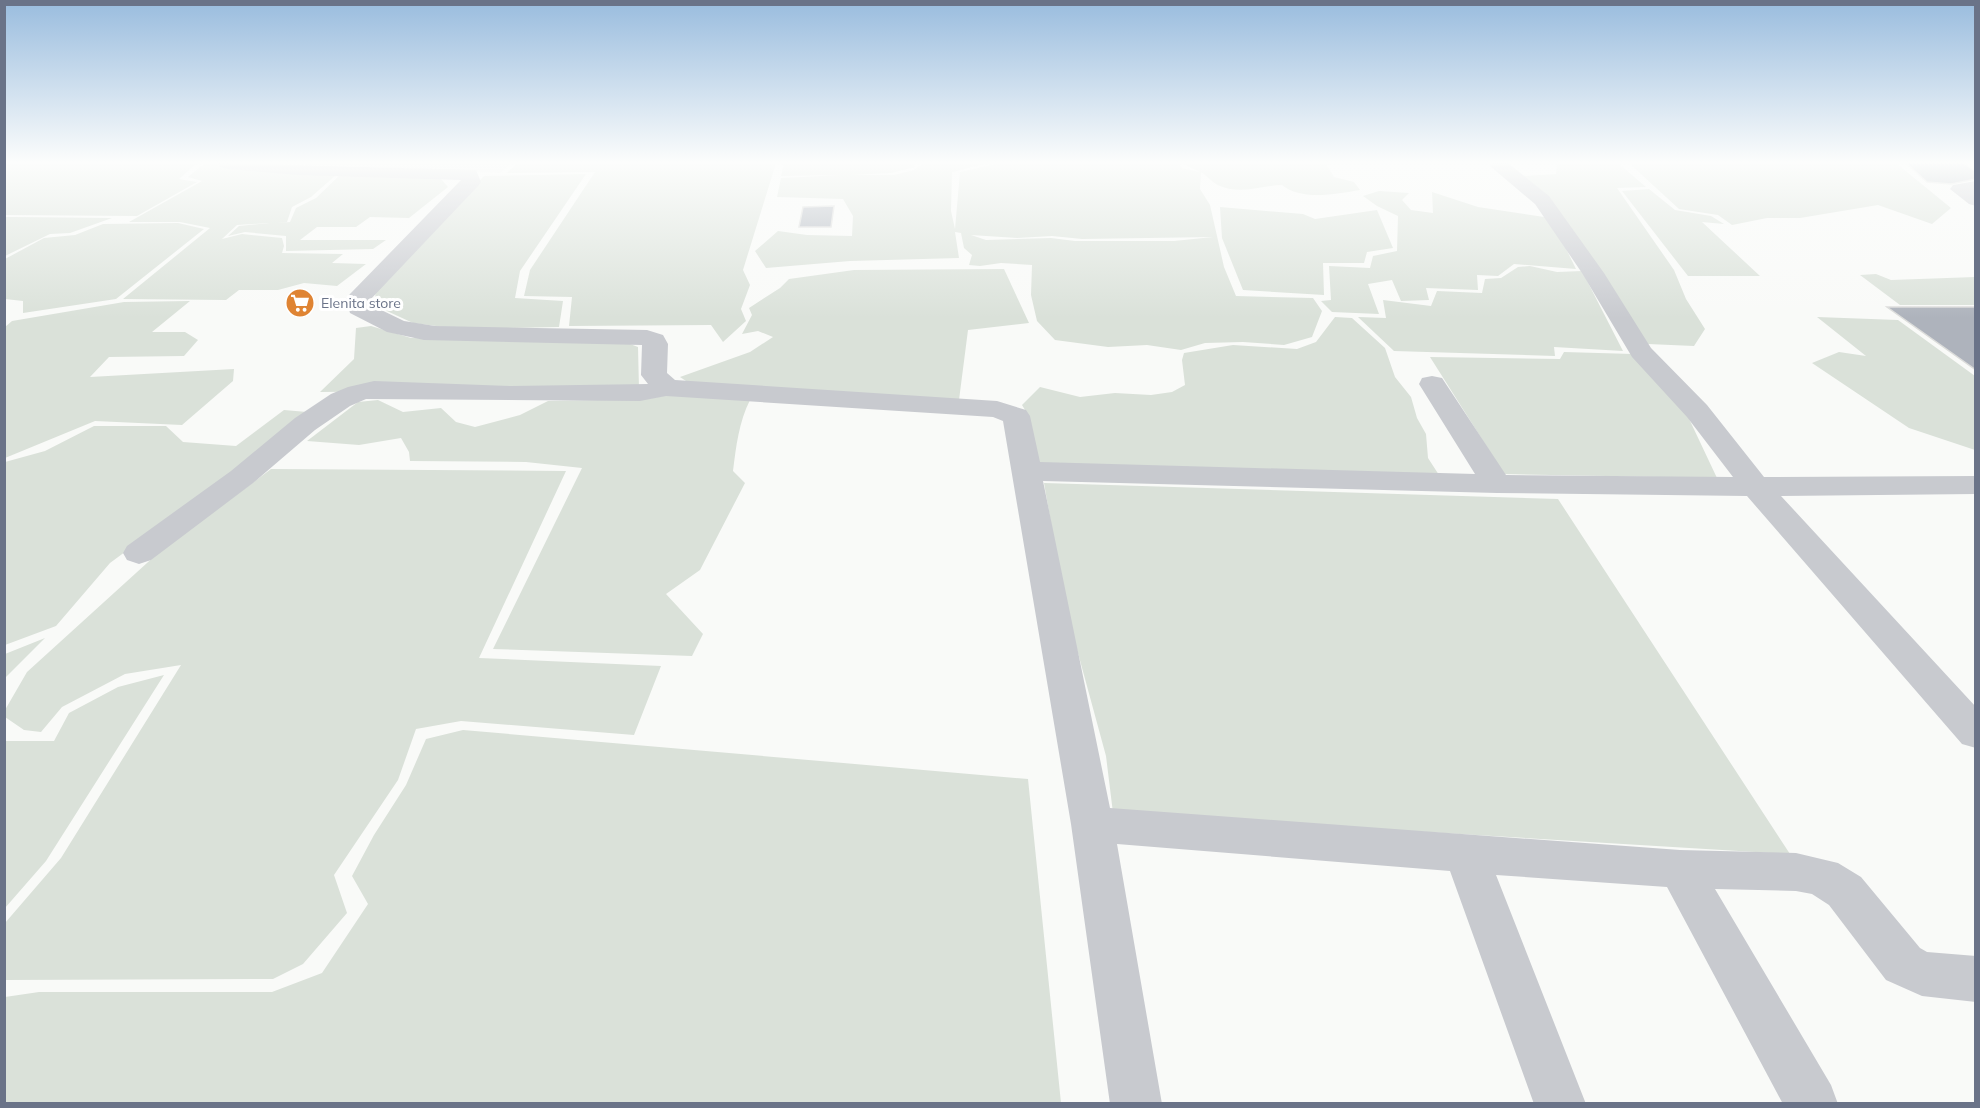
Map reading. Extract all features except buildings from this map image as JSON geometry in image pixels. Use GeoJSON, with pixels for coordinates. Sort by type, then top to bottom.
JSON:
{"type":"FeatureCollection","features":[{"type":"Feature","properties":{"kind":"street"},"geometry":{"type":"LineString","coordinates":[[439,215],[362,293],[358,299],[359,308],[373,317],[409,332],[651,338],[655,344],[654,375],[664,385],[683,390],[1005,410],[1016,416],[1092,824],[1136,1104]]}},
{"type":"Feature","properties":{"kind":"street"},"geometry":{"type":"LineString","coordinates":[[1552,215],[1593,273],[1641,352],[1697,411],[1755,486],[1976,733]]}},
{"type":"Feature","properties":{"kind":"street"},"geometry":{"type":"LineString","coordinates":[[1432,384],[1497,484]]}},
{"type":"Feature","properties":{"kind":"street"},"geometry":{"type":"LineString","coordinates":[[139,553],[241,477],[327,408],[358,392],[374,389],[511,394],[640,393],[653,392],[664,385]]}},
{"type":"Feature","properties":{"kind":"street"},"geometry":{"type":"LineString","coordinates":[[1026,471],[1497,484],[1976,485]]}},
{"type":"Feature","properties":{"kind":"street"},"geometry":{"type":"LineString","coordinates":[[1092,824],[1680,869],[1780,871],[1822,877],[1845,891],[1903,964],[1922,974],[1976,979]]}},
{"type":"Feature","properties":{"kind":"street"},"geometry":{"type":"LineString","coordinates":[[1466,854],[1560,1104]]}},
{"type":"Feature","properties":{"kind":"street"},"geometry":{"type":"LineString","coordinates":[[1680,869],[1812,1104]]}},
{"type":"Feature","properties":{"kind":"shaded area"},"geometry":{"type":"Polygon","coordinates":[[[5,215],[139,215],[137,216],[5,215]]]}},
{"type":"Feature","properties":{"kind":"shaded area"},"geometry":{"type":"Polygon","coordinates":[[[142,215],[289,215],[287,222],[277,223],[290,222],[293,215],[413,215],[409,218],[370,217],[356,227],[317,227],[300,240],[386,240],[373,249],[286,251],[286,236],[245,232],[228,236],[239,226],[270,223],[237,225],[222,239],[242,234],[282,238],[284,246],[282,253],[343,254],[332,263],[366,264],[337,286],[304,283],[278,290],[239,290],[226,300],[123,299],[210,228],[180,222],[129,222],[142,215]]]}},
{"type":"Feature","properties":{"kind":"shaded area"},"geometry":{"type":"Polygon","coordinates":[[[447,215],[558,215],[520,271],[515,298],[563,301],[559,327],[459,329],[413,323],[376,306],[375,290],[447,215]]]}},
{"type":"Feature","properties":{"kind":"shaded area"},"geometry":{"type":"Polygon","coordinates":[[[567,215],[760,215],[743,270],[750,285],[741,309],[746,321],[723,342],[711,325],[569,326],[572,297],[524,296],[530,270],[567,215]]]}},
{"type":"Feature","properties":{"kind":"shaded area"},"geometry":{"type":"Polygon","coordinates":[[[952,215],[955,229],[956,215],[1212,215],[1224,267],[1236,296],[1313,298],[1322,311],[1312,337],[1284,345],[1243,342],[1205,343],[1181,350],[1147,345],[1108,347],[1055,340],[1037,321],[1031,295],[1032,265],[1001,263],[969,265],[972,255],[964,248],[961,233],[955,232],[959,258],[850,261],[766,268],[755,251],[778,231],[807,235],[852,236],[853,216],[952,215]],[[971,235],[986,240],[1051,238],[1075,241],[1174,241],[1213,237],[1082,239],[1052,236],[1017,238],[971,235]]]}},
{"type":"Feature","properties":{"kind":"shaded area"},"geometry":{"type":"Polygon","coordinates":[[[1220,215],[1305,215],[1315,219],[1345,215],[1379,215],[1393,248],[1367,252],[1364,263],[1323,263],[1324,295],[1243,290],[1222,238],[1220,215]]]}},
{"type":"Feature","properties":{"kind":"shaded area"},"geometry":{"type":"Polygon","coordinates":[[[1395,215],[1529,215],[1551,218],[1576,269],[1514,264],[1498,276],[1477,275],[1478,290],[1426,288],[1429,300],[1401,301],[1392,280],[1368,284],[1379,314],[1332,312],[1321,301],[1331,300],[1329,266],[1370,268],[1373,256],[1397,251],[1398,216],[1395,215]]]}},
{"type":"Feature","properties":{"kind":"shaded area"},"geometry":{"type":"Polygon","coordinates":[[[1551,215],[1636,215],[1674,270],[1686,299],[1705,329],[1694,346],[1648,344],[1551,215]]]}},
{"type":"Feature","properties":{"kind":"shaded area"},"geometry":{"type":"Polygon","coordinates":[[[1640,215],[1711,216],[1724,224],[1702,222],[1760,276],[1688,276],[1640,215]]]}},
{"type":"Feature","properties":{"kind":"shaded area"},"geometry":{"type":"Polygon","coordinates":[[[1716,215],[1820,215],[1800,218],[1767,218],[1732,225],[1716,215]]]}},
{"type":"Feature","properties":{"kind":"shaded area"},"geometry":{"type":"Polygon","coordinates":[[[1906,215],[1943,215],[1932,224],[1906,215]]]}},
{"type":"Feature","properties":{"kind":"shaded area"},"geometry":{"type":"Polygon","coordinates":[[[5,217],[112,218],[70,233],[50,234],[5,256],[5,217]]]}},
{"type":"Feature","properties":{"kind":"shaded area"},"geometry":{"type":"Polygon","coordinates":[[[178,223],[204,229],[116,299],[23,313],[23,301],[5,299],[5,259],[44,238],[75,235],[103,224],[178,223]]]}},
{"type":"Feature","properties":{"kind":"shaded area"},"geometry":{"type":"Polygon","coordinates":[[[1530,266],[1557,272],[1582,271],[1623,351],[1554,347],[1555,356],[1394,351],[1358,317],[1386,318],[1383,300],[1431,306],[1437,291],[1482,293],[1485,279],[1501,278],[1518,267],[1530,266]]]}},
{"type":"Feature","properties":{"kind":"shaded area"},"geometry":{"type":"Polygon","coordinates":[[[1004,269],[1029,323],[968,330],[959,400],[692,385],[680,377],[750,352],[773,337],[758,331],[742,334],[752,315],[749,308],[780,288],[789,279],[854,270],[1004,269]]]}},
{"type":"Feature","properties":{"kind":"shaded area"},"geometry":{"type":"Polygon","coordinates":[[[1876,274],[1891,280],[1975,277],[1975,305],[1900,305],[1860,275],[1876,274]]]}},
{"type":"Feature","properties":{"kind":"shaded area"},"geometry":{"type":"Polygon","coordinates":[[[190,301],[152,332],[185,332],[198,340],[184,356],[109,357],[90,377],[234,369],[233,381],[182,425],[95,421],[5,458],[5,327],[12,321],[124,302],[190,301]]]}},
{"type":"Feature","properties":{"kind":"shaded area"},"geometry":{"type":"Polygon","coordinates":[[[1335,317],[1352,318],[1385,348],[1395,377],[1411,397],[1417,418],[1426,434],[1428,458],[1439,475],[1037,468],[1028,415],[1022,405],[1040,387],[1080,397],[1115,393],[1151,395],[1172,392],[1185,385],[1182,360],[1184,353],[1233,345],[1297,349],[1316,342],[1335,317]]]}},
{"type":"Feature","properties":{"kind":"shaded area"},"geometry":{"type":"Polygon","coordinates":[[[1817,317],[1898,320],[1975,376],[1975,450],[1909,428],[1812,363],[1839,352],[1866,356],[1817,317]]]}},
{"type":"Feature","properties":{"kind":"shaded area"},"geometry":{"type":"Polygon","coordinates":[[[371,326],[411,338],[622,341],[638,347],[639,389],[320,392],[354,359],[356,328],[371,326]]]}},
{"type":"Feature","properties":{"kind":"shaded area"},"geometry":{"type":"Polygon","coordinates":[[[1564,352],[1633,354],[1683,406],[1717,478],[1504,474],[1430,357],[1560,359],[1564,352]]]}},
{"type":"Feature","properties":{"kind":"shaded area"},"geometry":{"type":"Polygon","coordinates":[[[667,395],[750,400],[741,426],[733,471],[745,483],[700,570],[666,594],[703,634],[692,656],[493,649],[582,468],[526,462],[410,461],[409,452],[401,438],[359,445],[307,441],[358,402],[378,400],[403,412],[441,408],[456,422],[475,427],[520,415],[548,401],[648,399],[667,395]]]}},
{"type":"Feature","properties":{"kind":"shaded area"},"geometry":{"type":"Polygon","coordinates":[[[284,410],[307,412],[251,459],[110,563],[56,626],[5,645],[5,462],[45,451],[94,426],[166,426],[183,442],[236,446],[284,410]]]}},
{"type":"Feature","properties":{"kind":"shaded area"},"geometry":{"type":"Polygon","coordinates":[[[271,469],[566,471],[479,658],[661,666],[634,735],[461,721],[416,729],[398,780],[334,875],[347,913],[303,964],[273,979],[5,980],[5,923],[61,858],[181,665],[125,674],[62,707],[41,732],[24,730],[5,717],[5,710],[27,672],[158,553],[271,469]]]}},
{"type":"Feature","properties":{"kind":"shaded area"},"geometry":{"type":"Polygon","coordinates":[[[1044,483],[1558,499],[1790,854],[1113,813],[1106,756],[1066,609],[1044,483]]]}},
{"type":"Feature","properties":{"kind":"shaded area"},"geometry":{"type":"Polygon","coordinates":[[[45,638],[5,678],[5,654],[45,638]]]}},
{"type":"Feature","properties":{"kind":"shaded area"},"geometry":{"type":"Polygon","coordinates":[[[164,675],[46,861],[5,908],[5,741],[54,741],[69,713],[118,687],[164,675]]]}},
{"type":"Feature","properties":{"kind":"shaded area"},"geometry":{"type":"Polygon","coordinates":[[[463,730],[1028,779],[1061,1103],[5,1103],[5,997],[39,992],[272,992],[322,973],[368,904],[352,876],[374,835],[406,785],[426,739],[463,730]]]}},
{"type":"Feature","properties":{"kind":"place","name":"Elenita store"},"geometry":{"type":"Point","coordinates":[300,303]}}]}
